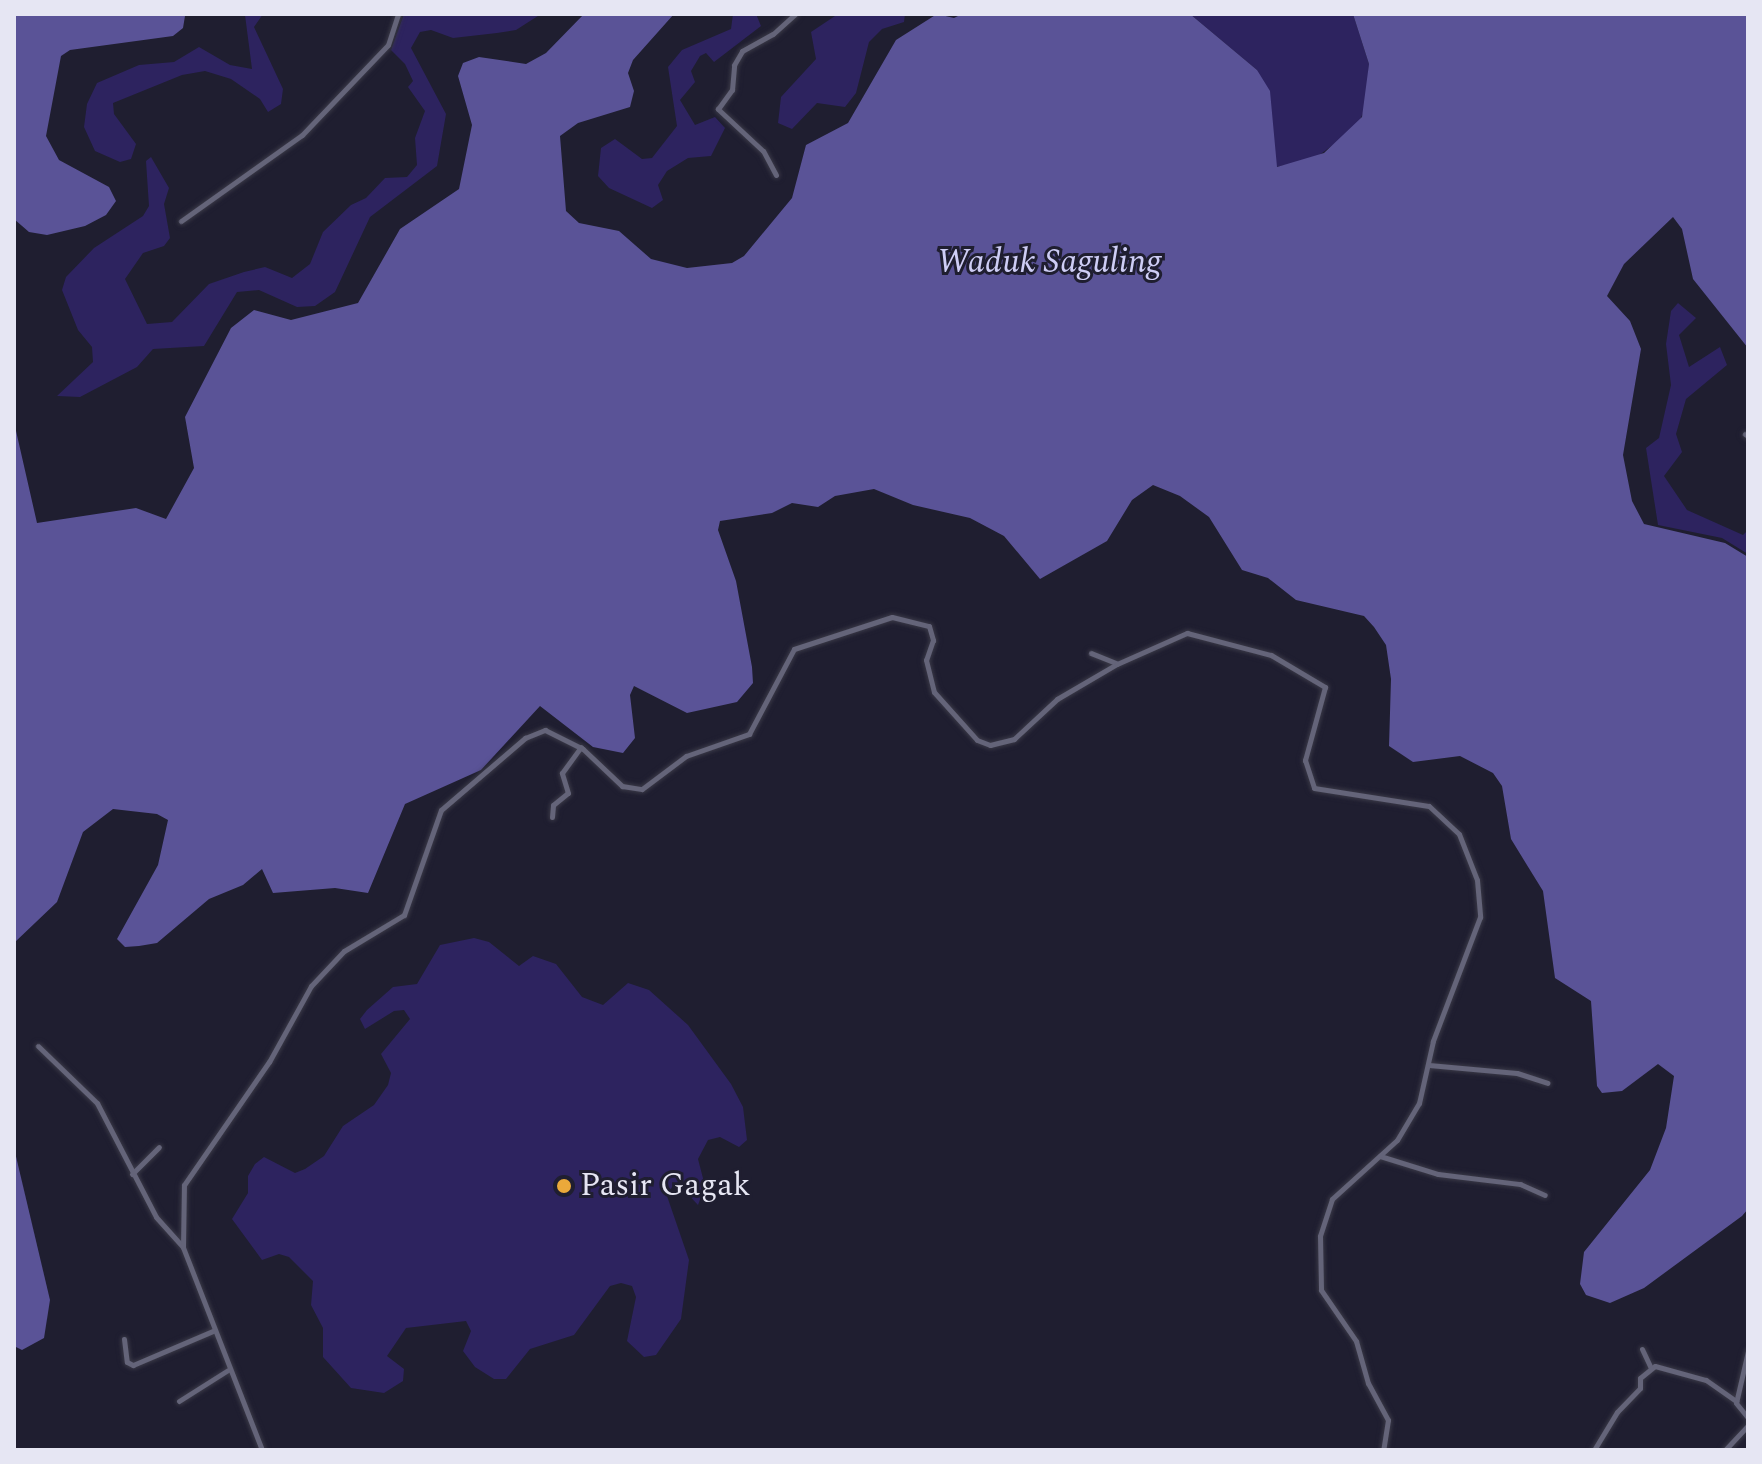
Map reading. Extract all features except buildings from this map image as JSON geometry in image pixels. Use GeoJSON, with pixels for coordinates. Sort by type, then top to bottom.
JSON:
{"type":"FeatureCollection","features":[{"type":"Feature","properties":{"kind":"street"},"geometry":{"type":"LineString","coordinates":[[181,221],[302,135],[388,45],[398,14]]}},
{"type":"Feature","properties":{"kind":"street"},"geometry":{"type":"LineString","coordinates":[[776,175],[763,151],[718,109],[732,90],[734,65],[745,46],[773,34],[795,14]]}},
{"type":"Feature","properties":{"kind":"street"},"geometry":{"type":"LineString","coordinates":[[262,1450],[228,1370],[183,1247],[182,1205],[192,1168],[269,1062],[311,986],[344,951],[404,915],[441,810],[535,732],[554,731],[581,747],[622,786],[642,789],[686,756],[749,734],[794,649],[883,618],[912,619],[929,626],[933,640],[926,668],[934,692],[977,740],[990,745],[1014,739],[1057,699],[1117,664],[1193,632],[1299,667],[1325,687],[1305,756],[1314,788],[1420,804],[1452,825],[1477,880],[1480,917],[1433,1041],[1413,1118],[1380,1156],[1327,1206],[1319,1267],[1323,1297],[1356,1341],[1368,1383],[1388,1420],[1383,1450]]}},
{"type":"Feature","properties":{"kind":"street"},"geometry":{"type":"LineString","coordinates":[[1091,653],[1117,664]]}},
{"type":"Feature","properties":{"kind":"street"},"geometry":{"type":"LineString","coordinates":[[552,817],[554,803],[568,793],[562,773],[581,747]]}},
{"type":"Feature","properties":{"kind":"street"},"geometry":{"type":"LineString","coordinates":[[38,1046],[97,1103],[156,1217],[183,1247]]}},
{"type":"Feature","properties":{"kind":"street"},"geometry":{"type":"LineString","coordinates":[[1429,1065],[1517,1073],[1547,1083]]}},
{"type":"Feature","properties":{"kind":"street"},"geometry":{"type":"LineString","coordinates":[[132,1174],[159,1147]]}},
{"type":"Feature","properties":{"kind":"street"},"geometry":{"type":"LineString","coordinates":[[1380,1156],[1438,1174],[1520,1184],[1545,1195]]}},
{"type":"Feature","properties":{"kind":"street"},"geometry":{"type":"LineString","coordinates":[[124,1339],[127,1362],[133,1365],[215,1330]]}},
{"type":"Feature","properties":{"kind":"street"},"geometry":{"type":"LineString","coordinates":[[1642,1349],[1646,1366],[1696,1376],[1736,1401],[1748,1418]]}},
{"type":"Feature","properties":{"kind":"street"},"geometry":{"type":"LineString","coordinates":[[1736,1401],[1748,1351]]}},
{"type":"Feature","properties":{"kind":"street"},"geometry":{"type":"LineString","coordinates":[[1594,1450],[1652,1368]]}},
{"type":"Feature","properties":{"kind":"street"},"geometry":{"type":"LineString","coordinates":[[179,1401],[228,1370]]}},
{"type":"Feature","properties":{"kind":"street"},"geometry":{"type":"LineString","coordinates":[[1725,1450],[1748,1425]]}},
{"type":"Feature","properties":{"kind":"shaded area"},"geometry":{"type":"Polygon","coordinates":[[[263,14],[254,27],[283,89],[281,104],[268,112],[260,99],[231,79],[205,71],[182,75],[113,103],[114,114],[136,144],[131,159],[120,162],[95,151],[84,127],[87,104],[97,83],[139,65],[174,62],[199,47],[230,65],[252,69],[245,15],[263,14]]]}},
{"type":"Feature","properties":{"kind":"shaded area"},"geometry":{"type":"Polygon","coordinates":[[[404,14],[541,14],[516,30],[497,33],[453,38],[431,30],[420,32],[411,48],[446,114],[437,166],[370,217],[335,292],[315,306],[297,307],[259,290],[237,292],[204,346],[153,349],[137,367],[80,397],[57,396],[93,362],[92,347],[78,330],[62,290],[66,277],[94,248],[143,216],[149,206],[146,161],[151,157],[169,188],[164,204],[170,238],[164,246],[143,253],[125,279],[147,324],[172,322],[209,284],[244,272],[265,267],[292,278],[310,264],[323,232],[351,205],[366,198],[385,178],[407,177],[417,165],[415,138],[425,111],[408,87],[413,81],[405,64],[391,50],[404,14]]]}},
{"type":"Feature","properties":{"kind":"shaded area"},"geometry":{"type":"Polygon","coordinates":[[[733,14],[756,14],[761,26],[714,62],[706,53],[700,56],[691,71],[695,82],[680,100],[695,125],[715,117],[725,128],[711,156],[688,158],[667,171],[658,185],[663,200],[652,208],[609,188],[598,176],[601,148],[615,139],[642,159],[652,158],[677,126],[668,67],[682,50],[731,29],[733,14]]]}},
{"type":"Feature","properties":{"kind":"shaded area"},"geometry":{"type":"Polygon","coordinates":[[[838,14],[905,14],[904,22],[882,29],[869,42],[856,93],[845,107],[817,103],[792,129],[778,123],[781,97],[816,59],[811,32],[838,14]]]}},
{"type":"Feature","properties":{"kind":"shaded area"},"geometry":{"type":"Polygon","coordinates":[[[1190,14],[1353,14],[1369,64],[1366,106],[1357,127],[1314,159],[1276,167],[1257,70],[1190,14]]]}},
{"type":"Feature","properties":{"kind":"shaded area"},"geometry":{"type":"Polygon","coordinates":[[[1678,303],[1696,318],[1679,335],[1689,367],[1720,347],[1727,365],[1686,399],[1676,434],[1682,452],[1664,476],[1687,510],[1743,535],[1748,530],[1748,554],[1722,538],[1658,525],[1646,448],[1659,438],[1671,385],[1666,344],[1671,311],[1678,303]]]}},
{"type":"Feature","properties":{"kind":"shaded area"},"geometry":{"type":"Polygon","coordinates":[[[474,938],[489,942],[519,966],[533,956],[556,964],[582,997],[603,1005],[628,983],[649,990],[688,1025],[731,1084],[743,1107],[747,1140],[739,1147],[720,1137],[708,1140],[698,1159],[705,1186],[698,1205],[683,1189],[672,1187],[667,1196],[689,1260],[681,1319],[656,1355],[644,1357],[627,1341],[636,1297],[632,1286],[621,1283],[610,1286],[574,1335],[530,1349],[506,1379],[494,1379],[475,1367],[463,1351],[471,1331],[466,1321],[406,1328],[387,1356],[404,1369],[403,1381],[384,1393],[351,1388],[323,1357],[323,1328],[311,1305],[313,1281],[289,1257],[279,1254],[262,1260],[232,1219],[248,1193],[248,1176],[255,1164],[264,1157],[295,1173],[305,1169],[324,1156],[343,1126],[374,1105],[388,1085],[391,1073],[381,1054],[410,1019],[404,1010],[394,1011],[365,1029],[360,1019],[367,1010],[393,987],[417,984],[440,945],[474,938]]]}},
{"type":"Feature","properties":{"kind":"water"},"geometry":{"type":"Polygon","coordinates":[[[14,14],[185,16],[183,28],[173,36],[70,50],[61,56],[46,136],[59,160],[109,187],[116,201],[106,215],[85,226],[47,235],[29,232],[14,219],[14,14]]]}},
{"type":"Feature","properties":{"kind":"water","name":"Waduk Saguling"},"geometry":{"type":"Polygon","coordinates":[[[584,14],[674,14],[633,60],[628,73],[634,91],[630,107],[578,123],[560,136],[566,211],[579,223],[619,231],[651,259],[687,268],[732,263],[744,256],[792,198],[806,145],[848,123],[896,40],[937,14],[954,18],[962,14],[1190,14],[1257,70],[1270,91],[1277,167],[1324,153],[1362,117],[1369,64],[1353,14],[1748,14],[1748,348],[1693,279],[1682,229],[1673,217],[1624,264],[1607,296],[1630,321],[1641,349],[1623,455],[1632,501],[1644,524],[1725,543],[1748,557],[1748,1209],[1742,1216],[1644,1288],[1610,1303],[1586,1295],[1580,1284],[1584,1252],[1650,1170],[1666,1128],[1674,1076],[1658,1064],[1622,1091],[1602,1093],[1597,1086],[1591,1001],[1555,978],[1543,891],[1511,839],[1502,786],[1493,773],[1460,756],[1413,762],[1389,746],[1391,679],[1386,645],[1374,627],[1364,616],[1296,600],[1268,578],[1242,570],[1209,517],[1180,496],[1153,485],[1132,500],[1107,541],[1040,579],[1004,536],[970,518],[913,505],[874,489],[835,496],[818,507],[792,503],[772,513],[720,521],[718,530],[736,581],[752,667],[753,683],[737,702],[687,713],[634,686],[630,695],[635,738],[623,753],[593,747],[540,706],[481,770],[405,804],[368,893],[335,888],[273,893],[262,869],[243,885],[209,899],[157,943],[125,947],[117,939],[158,865],[168,820],[157,814],[113,809],[83,832],[57,902],[14,943],[14,422],[37,523],[136,508],[166,519],[194,468],[185,417],[231,328],[254,310],[291,320],[358,303],[400,229],[459,189],[472,125],[458,76],[463,63],[479,57],[526,64],[546,53],[584,14]]]}},
{"type":"Feature","properties":{"kind":"water"},"geometry":{"type":"Polygon","coordinates":[[[14,1148],[50,1300],[44,1338],[22,1350],[14,1346],[14,1148]]]}},
{"type":"Feature","properties":{"kind":"place","name":"Pasir Gagak"},"geometry":{"type":"Point","coordinates":[564,1186]}}]}
